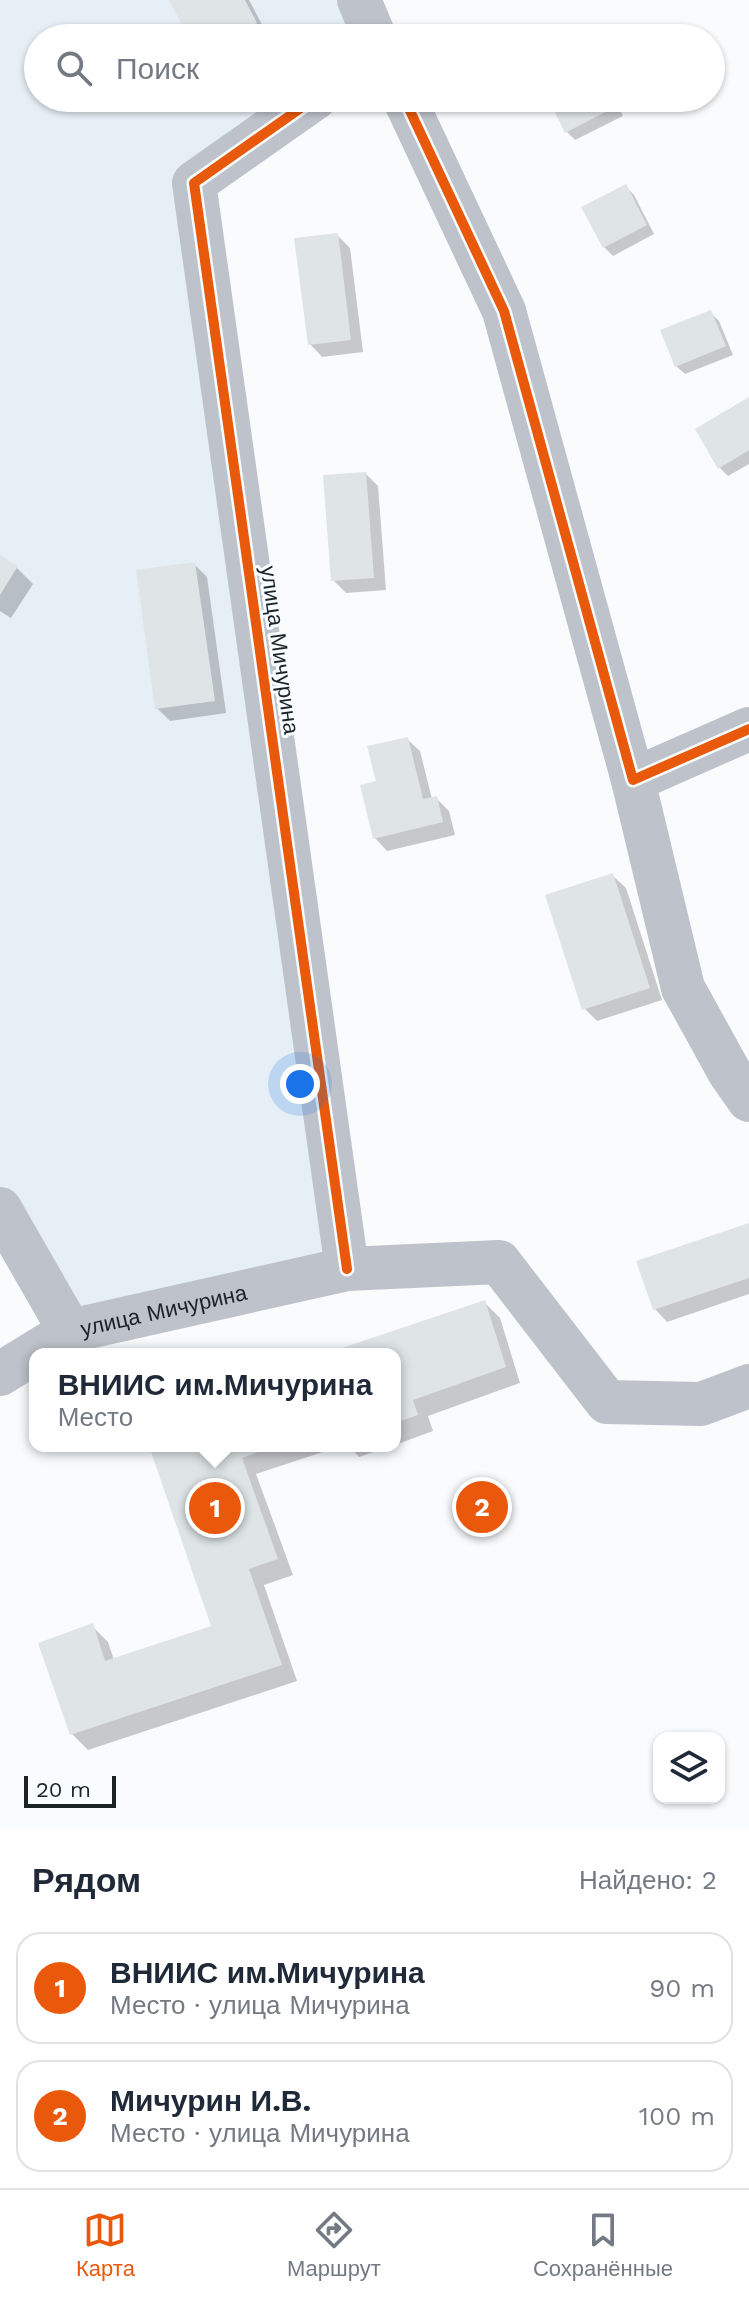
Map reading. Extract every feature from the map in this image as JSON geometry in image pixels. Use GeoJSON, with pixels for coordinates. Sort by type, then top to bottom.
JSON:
{"type":"FeatureCollection","features":[{"type":"Feature","properties":{"kind":"street","name":"улица Мичурина"},"geometry":{"type":"LineString","coordinates":[[295,112],[194,183],[347,1269]]}},
{"type":"Feature","properties":{"kind":"street"},"geometry":{"type":"LineString","coordinates":[[411,112],[504,311],[633,780],[683,988],[730,1073],[749,1100]]}},
{"type":"Feature","properties":{"kind":"street"},"geometry":{"type":"LineString","coordinates":[[633,780],[749,729]]}},
{"type":"Feature","properties":{"kind":"street","name":"улица Мичурина"},"geometry":{"type":"LineString","coordinates":[[0,1209],[70,1331],[347,1269],[499,1262],[607,1402],[701,1404],[749,1386]]}},
{"type":"Feature","properties":{"kind":"street"},"geometry":{"type":"LineString","coordinates":[[42,1348],[70,1331]]}},
{"type":"Feature","properties":{"kind":"street"},"geometry":{"type":"LineString","coordinates":[[0,1374],[29,1356]]}},
{"type":"Feature","properties":{"kind":"shaded area"},"geometry":{"type":"Polygon","coordinates":[[[0,0],[359,0],[366,24],[24,24],[24,112],[295,112],[194,184],[347,1269],[70,1331],[0,1209],[0,0]]]}},
{"type":"Feature","properties":{"kind":"building"},"geometry":{"type":"Polygon","coordinates":[[[169,0],[245,0],[257,23],[255,24],[182,24],[169,0]]]}},
{"type":"Feature","properties":{"kind":"building"},"geometry":{"type":"Polygon","coordinates":[[[555,112],[605,112],[565,133],[555,112]]]}},
{"type":"Feature","properties":{"kind":"building"},"geometry":{"type":"Polygon","coordinates":[[[626,184],[647,225],[603,248],[581,207],[626,184]]]}},
{"type":"Feature","properties":{"kind":"building"},"geometry":{"type":"Polygon","coordinates":[[[338,233],[351,340],[308,345],[294,238],[338,233]]]}},
{"type":"Feature","properties":{"kind":"building"},"geometry":{"type":"Polygon","coordinates":[[[711,310],[726,346],[675,367],[660,330],[711,310]]]}},
{"type":"Feature","properties":{"kind":"building"},"geometry":{"type":"Polygon","coordinates":[[[749,397],[749,450],[718,469],[695,429],[749,397]]]}},
{"type":"Feature","properties":{"kind":"building"},"geometry":{"type":"Polygon","coordinates":[[[366,472],[374,578],[331,581],[323,475],[366,472]]]}},
{"type":"Feature","properties":{"kind":"building"},"geometry":{"type":"Polygon","coordinates":[[[0,555],[18,566],[0,595],[0,555]]]}},
{"type":"Feature","properties":{"kind":"building"},"geometry":{"type":"Polygon","coordinates":[[[195,562],[215,701],[155,709],[136,570],[195,562]]]}},
{"type":"Feature","properties":{"kind":"building"},"geometry":{"type":"Polygon","coordinates":[[[408,737],[423,799],[437,796],[443,822],[373,839],[360,785],[376,781],[367,746],[408,737]]]}},
{"type":"Feature","properties":{"kind":"building"},"geometry":{"type":"Polygon","coordinates":[[[613,873],[650,988],[582,1010],[545,895],[613,873]]]}},
{"type":"Feature","properties":{"kind":"building"},"geometry":{"type":"Polygon","coordinates":[[[749,1223],[749,1278],[653,1310],[636,1261],[749,1223]]]}},
{"type":"Feature","properties":{"kind":"building"},"geometry":{"type":"Polygon","coordinates":[[[485,1300],[506,1367],[413,1400],[418,1415],[401,1421],[401,1348],[342,1348],[485,1300]]]}},
{"type":"Feature","properties":{"kind":"building"},"geometry":{"type":"Polygon","coordinates":[[[151,1452],[259,1452],[242,1458],[278,1559],[249,1569],[282,1665],[70,1735],[38,1643],[93,1623],[105,1661],[211,1626],[151,1452]]]}},
{"type":"Feature","properties":{"kind":"cycle path"},"geometry":{"type":"LineString","coordinates":[[295,112],[194,183],[347,1269]]}},
{"type":"Feature","properties":{"kind":"cycle path"},"geometry":{"type":"LineString","coordinates":[[411,112],[504,311],[633,780],[749,729]]}},
{"type":"Feature","properties":{"kind":"place","name":"Мичурин И.В."},"geometry":{"type":"Point","coordinates":[482,1507]}},
{"type":"Feature","properties":{"kind":"place","name":"ВНИИС им.Мичурина"},"geometry":{"type":"Point","coordinates":[215,1508]}}]}
